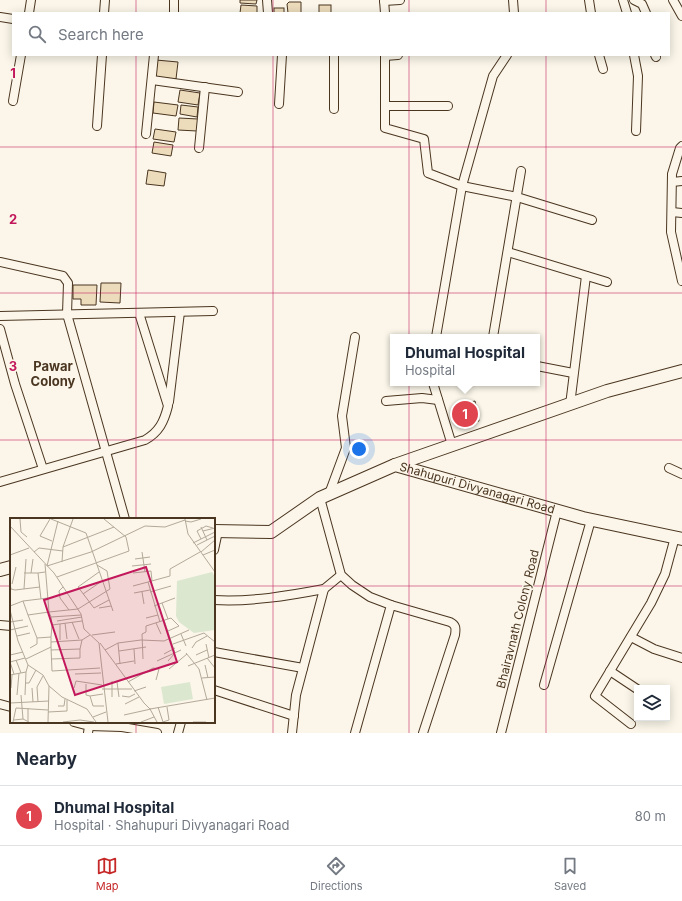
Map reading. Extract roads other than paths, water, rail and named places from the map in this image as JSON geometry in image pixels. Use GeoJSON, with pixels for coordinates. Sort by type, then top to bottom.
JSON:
{"type":"FeatureCollection","features":[{"type":"Feature","properties":{"kind":"main road"},"geometry":{"type":"LineString","coordinates":[[395,465],[607,391],[682,371]]}},
{"type":"Feature","properties":{"kind":"main road","name":"Shahupuri Divyanagari Road"},"geometry":{"type":"LineString","coordinates":[[216,531],[271,532],[324,496],[395,465],[591,520],[679,538]]}},
{"type":"Feature","properties":{"kind":"main road"},"geometry":{"type":"LineString","coordinates":[[0,570],[10,567]]}},
{"type":"Feature","properties":{"kind":"street"},"geometry":{"type":"LineString","coordinates":[[29,12],[31,0]]}},
{"type":"Feature","properties":{"kind":"street"},"geometry":{"type":"LineString","coordinates":[[104,12],[105,0]]}},
{"type":"Feature","properties":{"kind":"street"},"geometry":{"type":"LineString","coordinates":[[174,0],[174,12]]}},
{"type":"Feature","properties":{"kind":"street"},"geometry":{"type":"LineString","coordinates":[[267,0],[268,12]]}},
{"type":"Feature","properties":{"kind":"street"},"geometry":{"type":"LineString","coordinates":[[384,12],[384,0],[400,0]]}},
{"type":"Feature","properties":{"kind":"street"},"geometry":{"type":"LineString","coordinates":[[513,0],[514,12]]}},
{"type":"Feature","properties":{"kind":"street"},"geometry":{"type":"LineString","coordinates":[[589,0],[591,12]]}},
{"type":"Feature","properties":{"kind":"street"},"geometry":{"type":"LineString","coordinates":[[623,0],[626,12]]}},
{"type":"Feature","properties":{"kind":"street"},"geometry":{"type":"LineString","coordinates":[[634,0],[642,4],[646,12]]}},
{"type":"Feature","properties":{"kind":"street"},"geometry":{"type":"LineString","coordinates":[[673,0],[682,16]]}},
{"type":"Feature","properties":{"kind":"street"},"geometry":{"type":"LineString","coordinates":[[0,17],[12,19]]}},
{"type":"Feature","properties":{"kind":"street"},"geometry":{"type":"LineString","coordinates":[[13,101],[21,56]]}},
{"type":"Feature","properties":{"kind":"street"},"geometry":{"type":"LineString","coordinates":[[98,126],[102,56]]}},
{"type":"Feature","properties":{"kind":"street"},"geometry":{"type":"LineString","coordinates":[[146,134],[154,56]]}},
{"type":"Feature","properties":{"kind":"street"},"geometry":{"type":"LineString","coordinates":[[279,104],[282,56]]}},
{"type":"Feature","properties":{"kind":"street"},"geometry":{"type":"LineString","coordinates":[[334,56],[334,109]]}},
{"type":"Feature","properties":{"kind":"street"},"geometry":{"type":"LineString","coordinates":[[385,56],[385,128],[424,139],[428,173],[462,186],[517,197],[592,220]]}},
{"type":"Feature","properties":{"kind":"street"},"geometry":{"type":"LineString","coordinates":[[437,334],[462,186],[493,76],[506,56]]}},
{"type":"Feature","properties":{"kind":"street"},"geometry":{"type":"LineString","coordinates":[[599,56],[603,69]]}},
{"type":"Feature","properties":{"kind":"street"},"geometry":{"type":"LineString","coordinates":[[634,56],[638,76],[636,131]]}},
{"type":"Feature","properties":{"kind":"street"},"geometry":{"type":"LineString","coordinates":[[152,80],[238,92]]}},
{"type":"Feature","properties":{"kind":"street"},"geometry":{"type":"LineString","coordinates":[[198,148],[205,88]]}},
{"type":"Feature","properties":{"kind":"street"},"geometry":{"type":"LineString","coordinates":[[385,106],[448,106]]}},
{"type":"Feature","properties":{"kind":"street"},"geometry":{"type":"LineString","coordinates":[[682,146],[680,148],[672,174],[671,232],[682,282]]}},
{"type":"Feature","properties":{"kind":"street"},"geometry":{"type":"LineString","coordinates":[[494,334],[521,171]]}},
{"type":"Feature","properties":{"kind":"street"},"geometry":{"type":"LineString","coordinates":[[672,182],[682,181]]}},
{"type":"Feature","properties":{"kind":"street"},"geometry":{"type":"LineString","coordinates":[[672,212],[682,213]]}},
{"type":"Feature","properties":{"kind":"street"},"geometry":{"type":"LineString","coordinates":[[508,252],[607,282]]}},
{"type":"Feature","properties":{"kind":"street"},"geometry":{"type":"LineString","coordinates":[[0,262],[62,276],[68,283],[67,314],[125,518]]}},
{"type":"Feature","properties":{"kind":"street"},"geometry":{"type":"LineString","coordinates":[[570,404],[586,276]]}},
{"type":"Feature","properties":{"kind":"street"},"geometry":{"type":"LineString","coordinates":[[0,316],[213,311]]}},
{"type":"Feature","properties":{"kind":"street"},"geometry":{"type":"LineString","coordinates":[[0,482],[145,440],[153,436],[159,430],[165,418],[168,406],[180,312]]}},
{"type":"Feature","properties":{"kind":"street"},"geometry":{"type":"LineString","coordinates":[[139,313],[168,406]]}},
{"type":"Feature","properties":{"kind":"street"},"geometry":{"type":"LineString","coordinates":[[0,329],[15,384],[43,469]]}},
{"type":"Feature","properties":{"kind":"street"},"geometry":{"type":"LineString","coordinates":[[355,337],[342,416],[346,448],[324,496],[341,575],[352,585],[370,597],[391,605],[450,622],[454,624],[456,628],[423,733]]}},
{"type":"Feature","properties":{"kind":"street"},"geometry":{"type":"LineString","coordinates":[[540,367],[573,373]]}},
{"type":"Feature","properties":{"kind":"street"},"geometry":{"type":"LineString","coordinates":[[434,386],[452,446]]}},
{"type":"Feature","properties":{"kind":"street"},"geometry":{"type":"LineString","coordinates":[[386,401],[422,398],[438,400]]}},
{"type":"Feature","properties":{"kind":"street"},"geometry":{"type":"LineString","coordinates":[[669,468],[682,474]]}},
{"type":"Feature","properties":{"kind":"street","name":"Bhairavnath Colony Road"},"geometry":{"type":"LineString","coordinates":[[502,733],[557,511]]}},
{"type":"Feature","properties":{"kind":"street"},"geometry":{"type":"LineString","coordinates":[[544,685],[591,520]]}},
{"type":"Feature","properties":{"kind":"street"},"geometry":{"type":"LineString","coordinates":[[631,724],[595,696],[651,603],[665,574],[679,538]]}},
{"type":"Feature","properties":{"kind":"street"},"geometry":{"type":"LineString","coordinates":[[215,600],[234,602],[256,600],[324,589],[341,575]]}},
{"type":"Feature","properties":{"kind":"street"},"geometry":{"type":"LineString","coordinates":[[292,733],[296,694],[324,589]]}},
{"type":"Feature","properties":{"kind":"street"},"geometry":{"type":"LineString","coordinates":[[355,733],[391,605]]}},
{"type":"Feature","properties":{"kind":"street"},"geometry":{"type":"LineString","coordinates":[[0,625],[10,626]]}},
{"type":"Feature","properties":{"kind":"street"},"geometry":{"type":"LineString","coordinates":[[631,637],[654,649],[682,658]]}},
{"type":"Feature","properties":{"kind":"street"},"geometry":{"type":"LineString","coordinates":[[215,652],[303,668]]}},
{"type":"Feature","properties":{"kind":"street"},"geometry":{"type":"LineString","coordinates":[[610,671],[634,687]]}},
{"type":"Feature","properties":{"kind":"street"},"geometry":{"type":"LineString","coordinates":[[215,690],[294,716]]}},
{"type":"Feature","properties":{"kind":"street"},"geometry":{"type":"LineString","coordinates":[[0,704],[10,707]]}},
{"type":"Feature","properties":{"kind":"street"},"geometry":{"type":"LineString","coordinates":[[77,723],[89,727],[123,724],[157,733]]}},
{"type":"Feature","properties":{"kind":"street"},"geometry":{"type":"LineString","coordinates":[[178,733],[181,723]]}},
{"type":"Feature","properties":{"kind":"place","name":"Dhumal Hospital"},"geometry":{"type":"Point","coordinates":[465,414]}},
{"type":"Feature","properties":{"kind":"district","name":"Pawar Colony"},"geometry":{"type":"Point","coordinates":[53,374]}}]}
